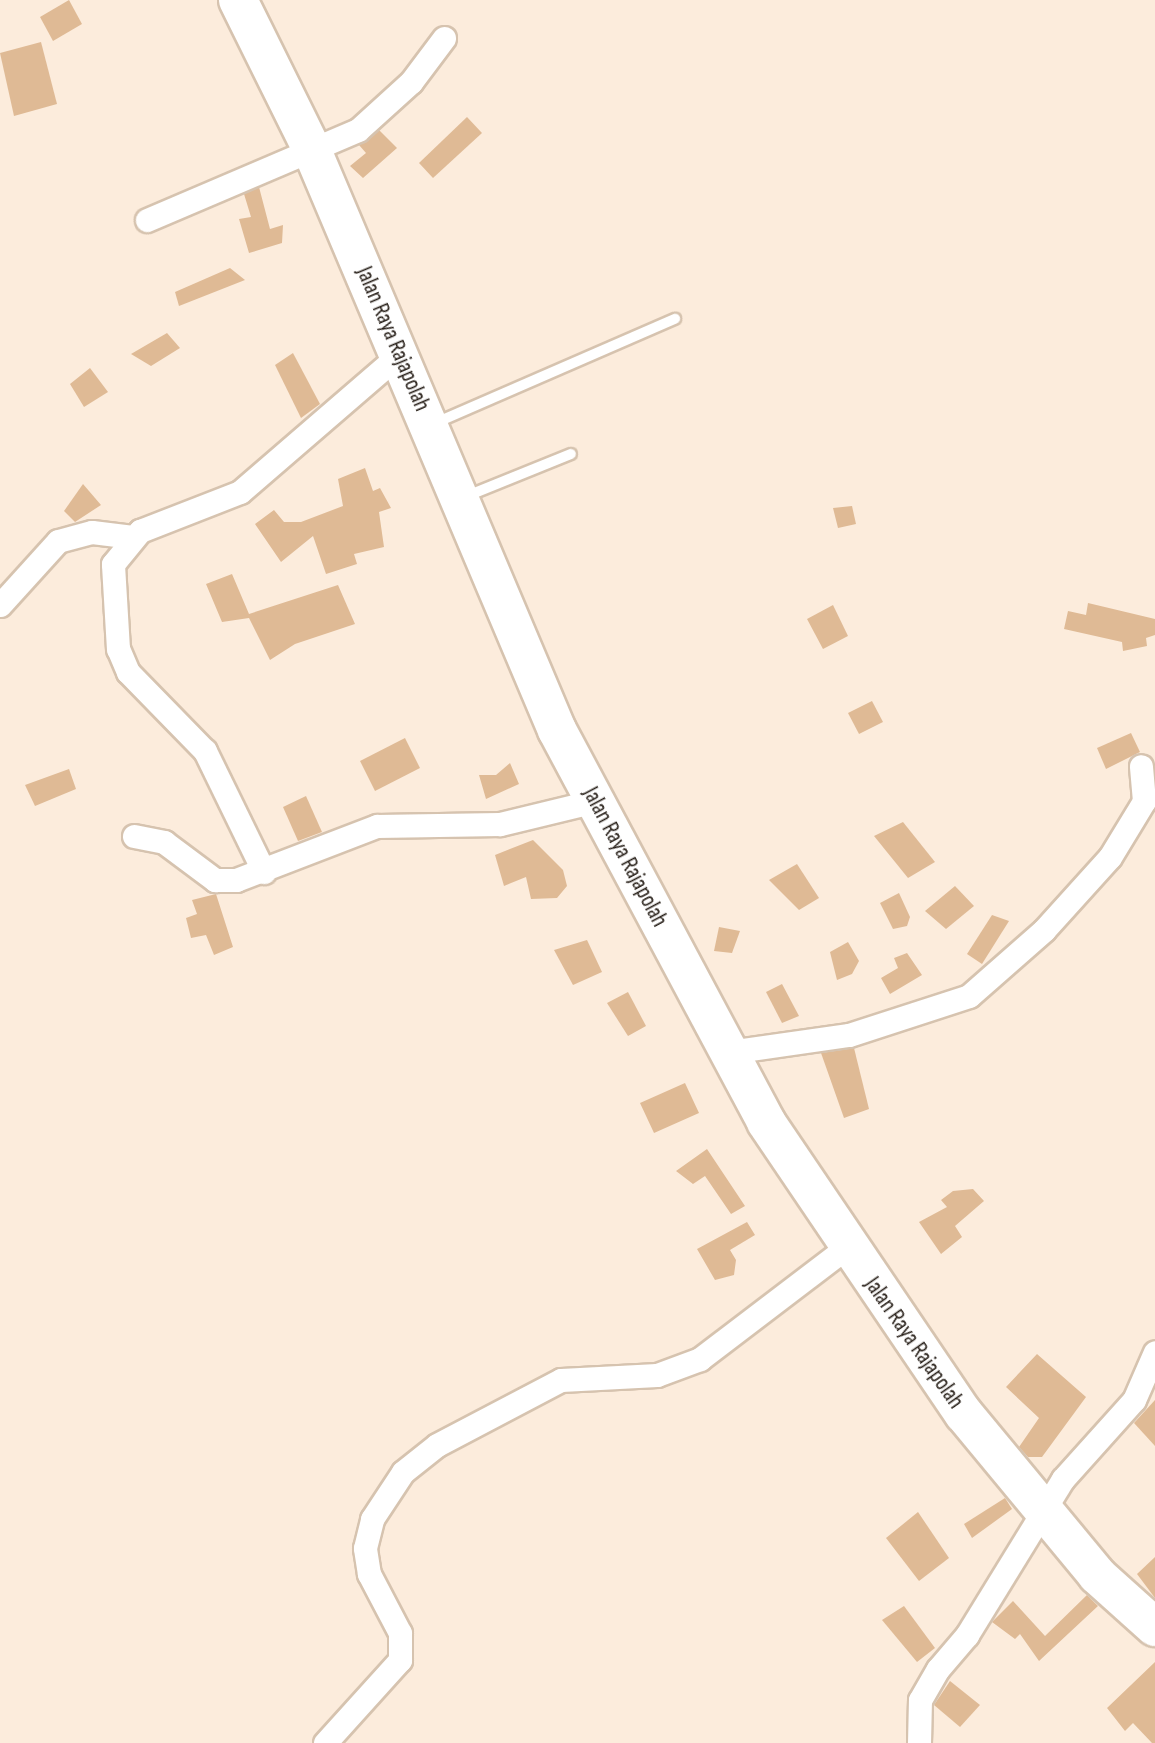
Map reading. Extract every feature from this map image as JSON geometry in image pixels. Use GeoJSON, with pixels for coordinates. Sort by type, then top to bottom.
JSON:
{"type":"FeatureCollection","features":[{"type":"Feature","properties":{"kind":"highway","name":"Jalan Raya Rajapolah"},"geometry":{"type":"LineString","coordinates":[[238,0],[310,146],[557,730],[729,1052],[847,1247],[964,1414],[1097,1575],[1155,1627]]}},
{"type":"Feature","properties":{"kind":"street"},"geometry":{"type":"LineString","coordinates":[[146,220],[310,146],[358,130],[385,109],[444,38]]}},
{"type":"Feature","properties":{"kind":"street"},"geometry":{"type":"LineString","coordinates":[[0,605],[58,541],[92,532],[131,537],[240,492],[400,354]]}},
{"type":"Feature","properties":{"kind":"street"},"geometry":{"type":"LineString","coordinates":[[131,537],[113,564],[118,649],[128,672],[205,751],[264,872]]}},
{"type":"Feature","properties":{"kind":"street"},"geometry":{"type":"LineString","coordinates":[[729,1052],[849,1035],[969,996],[1044,930],[1110,857],[1144,801],[1141,766]]}},
{"type":"Feature","properties":{"kind":"street"},"geometry":{"type":"LineString","coordinates":[[134,836],[164,842],[215,880],[264,872],[377,826],[499,824],[595,802]]}},
{"type":"Feature","properties":{"kind":"street"},"geometry":{"type":"LineString","coordinates":[[325,1743],[400,1660],[400,1633],[369,1574],[365,1548],[372,1520],[403,1472],[437,1445],[561,1380],[657,1375],[700,1359],[847,1247]]}},
{"type":"Feature","properties":{"kind":"street"},"geometry":{"type":"LineString","coordinates":[[919,1743],[920,1700],[1042,1511],[1090,1445],[1134,1400],[1155,1352]]}},
{"type":"Feature","properties":{"kind":"lane"},"geometry":{"type":"LineString","coordinates":[[430,425],[675,319]]}},
{"type":"Feature","properties":{"kind":"lane"},"geometry":{"type":"LineString","coordinates":[[461,499],[571,454]]}},
{"type":"Feature","properties":{"kind":"building"},"geometry":{"type":"Polygon","coordinates":[[[69,0],[82,24],[53,41],[40,17],[69,0]]]}},
{"type":"Feature","properties":{"kind":"building"},"geometry":{"type":"Polygon","coordinates":[[[41,42],[57,104],[14,116],[0,53],[41,42]]]}},
{"type":"Feature","properties":{"kind":"building"},"geometry":{"type":"Polygon","coordinates":[[[467,117],[482,133],[433,178],[419,163],[467,117]]]}},
{"type":"Feature","properties":{"kind":"building"},"geometry":{"type":"Polygon","coordinates":[[[379,130],[397,148],[363,178],[350,166],[366,153],[359,145],[379,130]]]}},
{"type":"Feature","properties":{"kind":"building"},"geometry":{"type":"Polygon","coordinates":[[[259,187],[270,229],[283,225],[282,243],[249,253],[239,219],[251,217],[244,194],[259,187]]]}},
{"type":"Feature","properties":{"kind":"building"},"geometry":{"type":"Polygon","coordinates":[[[230,268],[245,280],[179,306],[175,292],[230,268]]]}},
{"type":"Feature","properties":{"kind":"building"},"geometry":{"type":"Polygon","coordinates":[[[167,333],[180,348],[151,366],[131,354],[167,333]]]}},
{"type":"Feature","properties":{"kind":"building"},"geometry":{"type":"Polygon","coordinates":[[[293,353],[320,404],[301,418],[275,365],[293,353]]]}},
{"type":"Feature","properties":{"kind":"building"},"geometry":{"type":"Polygon","coordinates":[[[90,368],[108,392],[84,407],[70,384],[90,368]]]}},
{"type":"Feature","properties":{"kind":"building"},"geometry":{"type":"Polygon","coordinates":[[[365,468],[373,491],[380,488],[391,508],[379,512],[384,547],[354,554],[357,564],[326,574],[313,536],[281,562],[255,524],[274,510],[284,522],[301,522],[343,506],[338,479],[365,468]]]}},
{"type":"Feature","properties":{"kind":"building"},"geometry":{"type":"Polygon","coordinates":[[[83,484],[101,505],[75,522],[64,511],[83,484]]]}},
{"type":"Feature","properties":{"kind":"building"},"geometry":{"type":"Polygon","coordinates":[[[852,506],[856,524],[838,528],[833,508],[852,506]]]}},
{"type":"Feature","properties":{"kind":"building"},"geometry":{"type":"Polygon","coordinates":[[[232,574],[249,614],[338,585],[355,624],[295,644],[270,660],[249,618],[222,622],[206,584],[232,574]]]}},
{"type":"Feature","properties":{"kind":"building"},"geometry":{"type":"Polygon","coordinates":[[[1088,603],[1155,619],[1155,635],[1146,638],[1147,646],[1123,651],[1122,642],[1064,629],[1068,611],[1086,615],[1088,603]]]}},
{"type":"Feature","properties":{"kind":"building"},"geometry":{"type":"Polygon","coordinates":[[[833,605],[848,636],[823,649],[807,619],[833,605]]]}},
{"type":"Feature","properties":{"kind":"building"},"geometry":{"type":"Polygon","coordinates":[[[872,701],[883,722],[859,734],[848,713],[872,701]]]}},
{"type":"Feature","properties":{"kind":"building"},"geometry":{"type":"Polygon","coordinates":[[[1131,733],[1140,752],[1106,769],[1097,748],[1131,733]]]}},
{"type":"Feature","properties":{"kind":"building"},"geometry":{"type":"Polygon","coordinates":[[[405,738],[420,768],[375,791],[360,761],[405,738]]]}},
{"type":"Feature","properties":{"kind":"building"},"geometry":{"type":"Polygon","coordinates":[[[510,763],[519,784],[486,799],[479,775],[496,775],[510,763]]]}},
{"type":"Feature","properties":{"kind":"building"},"geometry":{"type":"Polygon","coordinates":[[[69,769],[76,789],[35,806],[25,785],[69,769]]]}},
{"type":"Feature","properties":{"kind":"building"},"geometry":{"type":"Polygon","coordinates":[[[306,796],[322,832],[298,841],[283,807],[306,796]]]}},
{"type":"Feature","properties":{"kind":"building"},"geometry":{"type":"Polygon","coordinates":[[[903,822],[935,862],[908,878],[874,836],[903,822]]]}},
{"type":"Feature","properties":{"kind":"building"},"geometry":{"type":"Polygon","coordinates":[[[533,840],[563,870],[567,886],[557,898],[531,899],[526,877],[504,886],[495,855],[533,840]]]}},
{"type":"Feature","properties":{"kind":"building"},"geometry":{"type":"Polygon","coordinates":[[[797,864],[819,898],[799,910],[769,880],[797,864]]]}},
{"type":"Feature","properties":{"kind":"building"},"geometry":{"type":"Polygon","coordinates":[[[955,886],[974,906],[946,929],[925,911],[955,886]]]}},
{"type":"Feature","properties":{"kind":"building"},"geometry":{"type":"Polygon","coordinates":[[[899,893],[910,917],[907,926],[893,929],[880,903],[899,893]]]}},
{"type":"Feature","properties":{"kind":"building"},"geometry":{"type":"Polygon","coordinates":[[[216,894],[233,947],[214,955],[206,935],[191,938],[186,918],[197,914],[192,900],[216,894]]]}},
{"type":"Feature","properties":{"kind":"building"},"geometry":{"type":"Polygon","coordinates":[[[992,915],[1009,921],[982,964],[967,954],[992,915]]]}},
{"type":"Feature","properties":{"kind":"building"},"geometry":{"type":"Polygon","coordinates":[[[719,927],[740,931],[732,953],[714,951],[719,927]]]}},
{"type":"Feature","properties":{"kind":"building"},"geometry":{"type":"Polygon","coordinates":[[[587,940],[602,972],[573,985],[554,950],[587,940]]]}},
{"type":"Feature","properties":{"kind":"building"},"geometry":{"type":"Polygon","coordinates":[[[848,942],[859,961],[852,974],[837,980],[830,952],[848,942]]]}},
{"type":"Feature","properties":{"kind":"building"},"geometry":{"type":"Polygon","coordinates":[[[907,953],[922,975],[890,994],[881,978],[898,968],[894,958],[907,953]]]}},
{"type":"Feature","properties":{"kind":"building"},"geometry":{"type":"Polygon","coordinates":[[[782,984],[799,1016],[782,1023],[766,992],[782,984]]]}},
{"type":"Feature","properties":{"kind":"building"},"geometry":{"type":"Polygon","coordinates":[[[628,992],[646,1026],[628,1036],[607,1003],[628,992]]]}},
{"type":"Feature","properties":{"kind":"building"},"geometry":{"type":"Polygon","coordinates":[[[854,1048],[869,1109],[844,1118],[821,1053],[854,1048]]]}},
{"type":"Feature","properties":{"kind":"building"},"geometry":{"type":"Polygon","coordinates":[[[685,1083],[699,1113],[654,1133],[640,1103],[685,1083]]]}},
{"type":"Feature","properties":{"kind":"building"},"geometry":{"type":"Polygon","coordinates":[[[707,1149],[745,1206],[731,1214],[705,1176],[693,1184],[676,1171],[707,1149]]]}},
{"type":"Feature","properties":{"kind":"building"},"geometry":{"type":"Polygon","coordinates":[[[973,1189],[984,1201],[955,1226],[962,1237],[941,1254],[919,1222],[947,1207],[941,1200],[953,1191],[973,1189]]]}},
{"type":"Feature","properties":{"kind":"building"},"geometry":{"type":"Polygon","coordinates":[[[747,1222],[755,1235],[730,1250],[736,1260],[734,1275],[715,1280],[697,1249],[747,1222]]]}},
{"type":"Feature","properties":{"kind":"building"},"geometry":{"type":"Polygon","coordinates":[[[1037,1354],[1086,1397],[1042,1457],[1028,1457],[1019,1447],[1039,1418],[1006,1387],[1037,1354]]]}},
{"type":"Feature","properties":{"kind":"building"},"geometry":{"type":"Polygon","coordinates":[[[1155,1400],[1155,1446],[1134,1423],[1155,1400]]]}},
{"type":"Feature","properties":{"kind":"building"},"geometry":{"type":"Polygon","coordinates":[[[1005,1498],[1012,1509],[972,1538],[964,1524],[1005,1498]]]}},
{"type":"Feature","properties":{"kind":"building"},"geometry":{"type":"Polygon","coordinates":[[[918,1512],[949,1558],[919,1581],[886,1538],[918,1512]]]}},
{"type":"Feature","properties":{"kind":"building"},"geometry":{"type":"Polygon","coordinates":[[[1155,1557],[1155,1598],[1137,1574],[1155,1557]]]}},
{"type":"Feature","properties":{"kind":"building"},"geometry":{"type":"Polygon","coordinates":[[[1087,1595],[1098,1606],[1039,1661],[1020,1634],[1015,1639],[992,1622],[1013,1601],[1045,1636],[1087,1595]]]}},
{"type":"Feature","properties":{"kind":"building"},"geometry":{"type":"Polygon","coordinates":[[[904,1606],[935,1648],[917,1662],[882,1620],[904,1606]]]}},
{"type":"Feature","properties":{"kind":"building"},"geometry":{"type":"Polygon","coordinates":[[[1155,1662],[1155,1743],[1152,1743],[1133,1723],[1125,1731],[1107,1708],[1155,1662]]]}},
{"type":"Feature","properties":{"kind":"building"},"geometry":{"type":"Polygon","coordinates":[[[950,1681],[980,1705],[960,1727],[934,1705],[950,1681]]]}}]}
